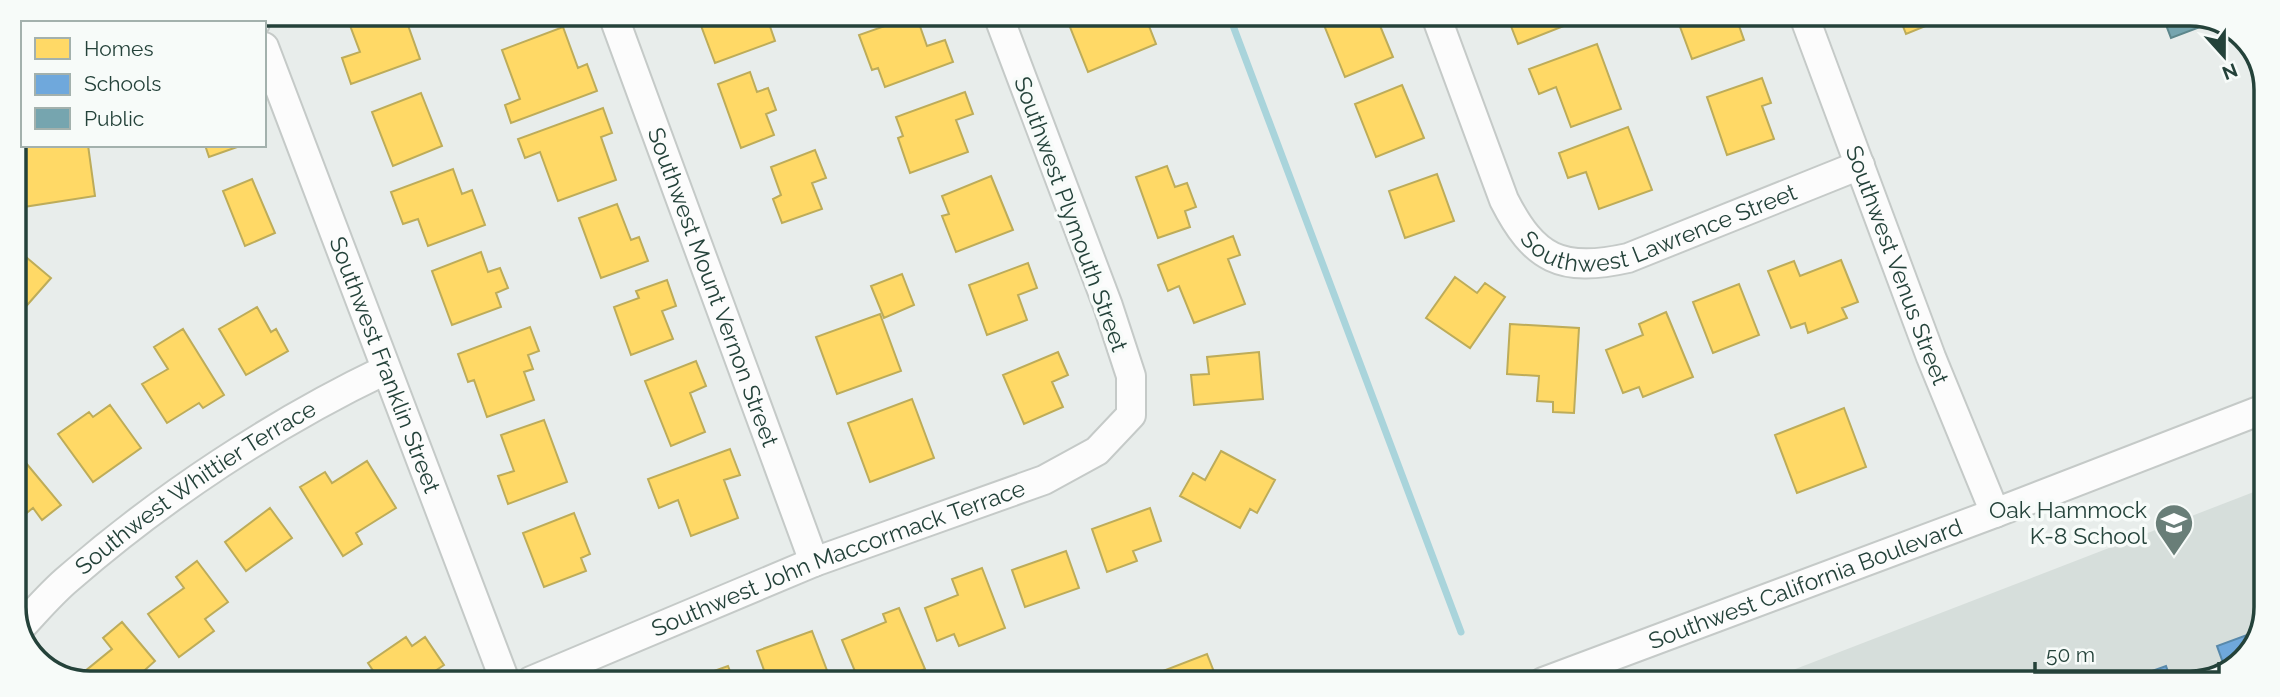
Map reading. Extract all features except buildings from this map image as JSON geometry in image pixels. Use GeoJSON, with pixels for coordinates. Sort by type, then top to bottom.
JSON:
{"type":"FeatureCollection","features":[{"type":"Feature","properties":{"kind":"street","name":"Southwest Mount Vernon Street"},"geometry":{"type":"LineString","coordinates":[[616,26],[814,562]]}},
{"type":"Feature","properties":{"kind":"street","name":"Southwest Plymouth Street"},"geometry":{"type":"LineString","coordinates":[[1002,26],[1108,306],[1131,376],[1131,415]]}},
{"type":"Feature","properties":{"kind":"street","name":"Southwest Lawrence Street"},"geometry":{"type":"LineString","coordinates":[[1440,26],[1504,200],[1534,246],[1564,261],[1606,263],[1628,258],[1860,166]]}},
{"type":"Feature","properties":{"kind":"street","name":"Southwest Venus Street"},"geometry":{"type":"LineString","coordinates":[[1808,26],[1931,357],[1995,513]]}},
{"type":"Feature","properties":{"kind":"street","name":"Southwest Franklin Street"},"geometry":{"type":"LineString","coordinates":[[266,52],[501,671]]}},
{"type":"Feature","properties":{"kind":"street","name":"Southwest Whittier Terrace"},"geometry":{"type":"LineString","coordinates":[[28,620],[67,579],[175,495],[286,421],[386,370]]}},
{"type":"Feature","properties":{"kind":"street","name":"Southwest California Boulevard"},"geometry":{"type":"LineString","coordinates":[[1572,671],[1995,513],[2254,412]]}},
{"type":"Feature","properties":{"kind":"street","name":"Southwest John Maccormack Terrace"},"geometry":{"type":"LineString","coordinates":[[555,671],[814,562],[1044,480],[1097,451],[1131,415]]}},
{"type":"Feature","properties":{"kind":"shaded area","name":"Oak Hammock K-8 School"},"geometry":{"type":"Polygon","coordinates":[[[2254,492],[2252,623],[2238,649],[2218,664],[2189,671],[1790,671],[2254,492]]]}},
{"type":"Feature","properties":{"kind":"waterway"},"geometry":{"type":"LineString","coordinates":[[1233,26],[1461,632]]}},
{"type":"Feature","properties":{"kind":"place","name":"Oak Hammock K-8 School"},"geometry":{"type":"Point","coordinates":[2174,557]}}]}
